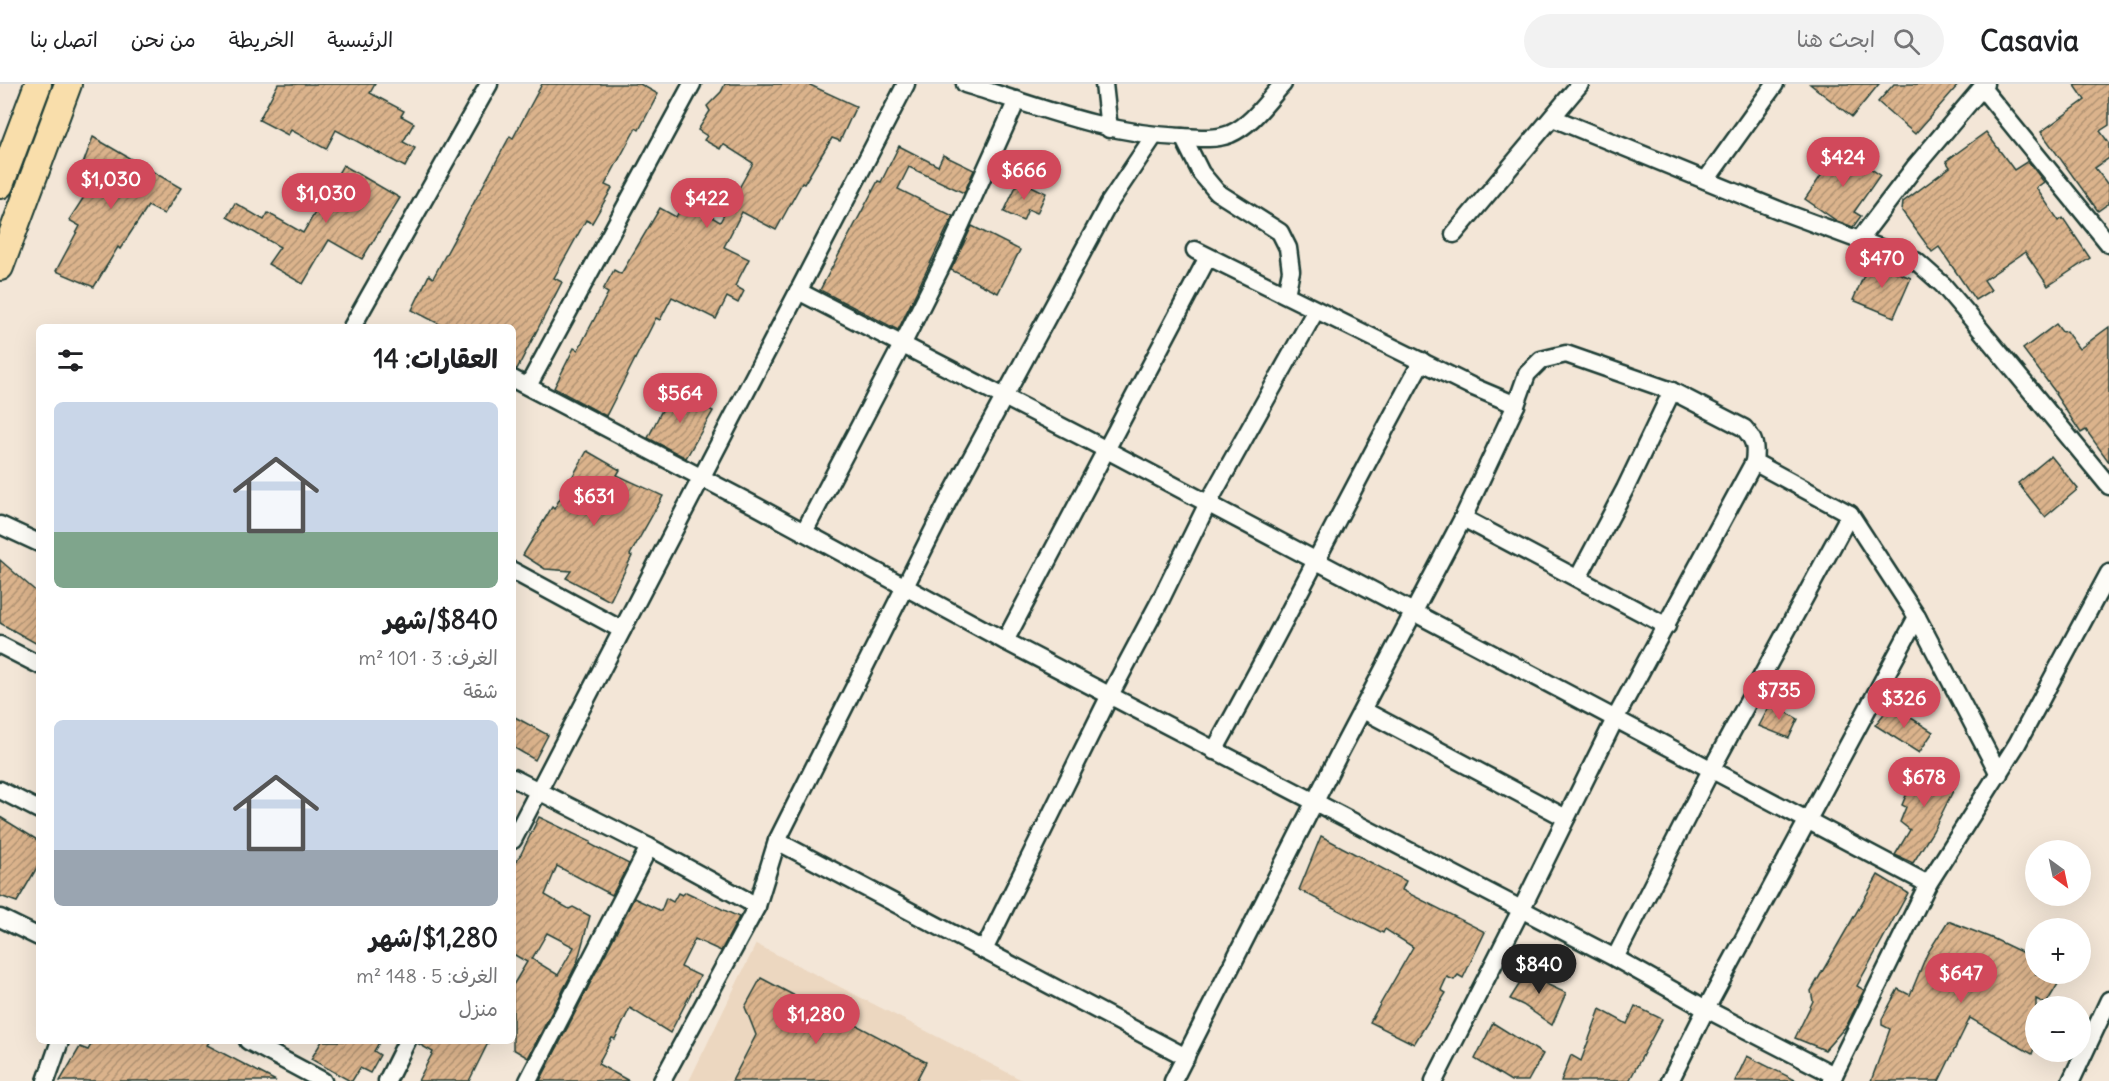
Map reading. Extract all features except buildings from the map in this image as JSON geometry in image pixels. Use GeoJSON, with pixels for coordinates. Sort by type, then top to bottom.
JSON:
{"type":"FeatureCollection","features":[{"type":"Feature","properties":{"kind":"main road"},"geometry":{"type":"LineString","coordinates":[[0,185],[38,84]]}},
{"type":"Feature","properties":{"kind":"main road"},"geometry":{"type":"LineString","coordinates":[[0,267],[68,84]]}},
{"type":"Feature","properties":{"kind":"street"},"geometry":{"type":"LineString","coordinates":[[354,324],[489,84]]}},
{"type":"Feature","properties":{"kind":"street"},"geometry":{"type":"LineString","coordinates":[[692,84],[520,383],[1214,751],[1615,958],[1833,1078],[1928,884],[2017,744],[2109,573]]}},
{"type":"Feature","properties":{"kind":"street"},"geometry":{"type":"LineString","coordinates":[[516,834],[906,84]]}},
{"type":"Feature","properties":{"kind":"street"},"geometry":{"type":"LineString","coordinates":[[965,84],[1109,129],[1154,136],[1209,139],[1228,135],[1240,129],[1257,114],[1271,92],[1283,84]]}},
{"type":"Feature","properties":{"kind":"street"},"geometry":{"type":"LineString","coordinates":[[1104,84],[1109,129]]}},
{"type":"Feature","properties":{"kind":"street"},"geometry":{"type":"LineString","coordinates":[[1454,234],[1580,84]]}},
{"type":"Feature","properties":{"kind":"street"},"geometry":{"type":"LineString","coordinates":[[1706,180],[1775,84]]}},
{"type":"Feature","properties":{"kind":"street"},"geometry":{"type":"LineString","coordinates":[[1859,240],[1914,168],[1983,86],[2109,244]]}},
{"type":"Feature","properties":{"kind":"street"},"geometry":{"type":"LineString","coordinates":[[804,532],[949,251],[1017,100]]}},
{"type":"Feature","properties":{"kind":"street"},"geometry":{"type":"LineString","coordinates":[[1553,118],[1916,261],[1942,285],[2109,486]]}},
{"type":"Feature","properties":{"kind":"street"},"geometry":{"type":"LineString","coordinates":[[662,1081],[757,906],[777,841],[904,587],[1109,203],[1154,136]]}},
{"type":"Feature","properties":{"kind":"street"},"geometry":{"type":"LineString","coordinates":[[1183,137],[1201,173],[1217,192],[1281,232],[1288,248],[1291,271],[1286,294]]}},
{"type":"Feature","properties":{"kind":"street"},"geometry":{"type":"LineString","coordinates":[[1005,641],[1106,450],[1202,254],[1471,386],[1516,405]]}},
{"type":"Feature","properties":{"kind":"street"},"geometry":{"type":"LineString","coordinates":[[798,291],[1003,399],[1106,450],[1928,884]]}},
{"type":"Feature","properties":{"kind":"street"},"geometry":{"type":"LineString","coordinates":[[984,950],[1207,505],[1316,310]]}},
{"type":"Feature","properties":{"kind":"street"},"geometry":{"type":"LineString","coordinates":[[1173,1081],[1314,802],[1463,518],[1516,405],[1527,374],[1541,360],[1566,354],[1672,391],[1744,428],[1753,438],[1756,448],[1754,462],[1615,719],[1434,1081]]}},
{"type":"Feature","properties":{"kind":"street"},"geometry":{"type":"LineString","coordinates":[[1214,751],[1422,361]]}},
{"type":"Feature","properties":{"kind":"street"},"geometry":{"type":"LineString","coordinates":[[1578,578],[1625,489],[1672,391]]}},
{"type":"Feature","properties":{"kind":"street"},"geometry":{"type":"LineString","coordinates":[[1754,462],[1850,514],[1917,617],[1999,774]]}},
{"type":"Feature","properties":{"kind":"street"},"geometry":{"type":"LineString","coordinates":[[1615,958],[1712,770],[1850,514]]}},
{"type":"Feature","properties":{"kind":"street"},"geometry":{"type":"LineString","coordinates":[[1463,518],[1667,626]]}},
{"type":"Feature","properties":{"kind":"street"},"geometry":{"type":"LineString","coordinates":[[0,525],[36,542]]}},
{"type":"Feature","properties":{"kind":"street"},"geometry":{"type":"LineString","coordinates":[[516,573],[622,630]]}},
{"type":"Feature","properties":{"kind":"street"},"geometry":{"type":"LineString","coordinates":[[1670,1081],[1917,617]]}},
{"type":"Feature","properties":{"kind":"street"},"geometry":{"type":"LineString","coordinates":[[2,651],[36,664]]}},
{"type":"Feature","properties":{"kind":"street"},"geometry":{"type":"LineString","coordinates":[[1363,710],[1566,818]]}},
{"type":"Feature","properties":{"kind":"street"},"geometry":{"type":"LineString","coordinates":[[516,780],[649,847],[757,906]]}},
{"type":"Feature","properties":{"kind":"street"},"geometry":{"type":"LineString","coordinates":[[0,790],[36,808]]}},
{"type":"Feature","properties":{"kind":"street"},"geometry":{"type":"LineString","coordinates":[[777,841],[1186,1057]]}},
{"type":"Feature","properties":{"kind":"street"},"geometry":{"type":"LineString","coordinates":[[528,1081],[649,847]]}},
{"type":"Feature","properties":{"kind":"street"},"geometry":{"type":"LineString","coordinates":[[0,918],[36,936]]}},
{"type":"Feature","properties":{"kind":"street"},"geometry":{"type":"LineString","coordinates":[[2071,1081],[2109,1000]]}},
{"type":"Feature","properties":{"kind":"street"},"geometry":{"type":"LineString","coordinates":[[46,1081],[59,1044]]}},
{"type":"Feature","properties":{"kind":"street"},"geometry":{"type":"LineString","coordinates":[[254,1044],[323,1081]]}},
{"type":"Feature","properties":{"kind":"street"},"geometry":{"type":"LineString","coordinates":[[387,1081],[406,1044]]}},
{"type":"Feature","properties":{"kind":"shaded area"},"geometry":{"type":"Polygon","coordinates":[[[756,944],[1024,1081],[689,1081],[756,944]]]}}]}
